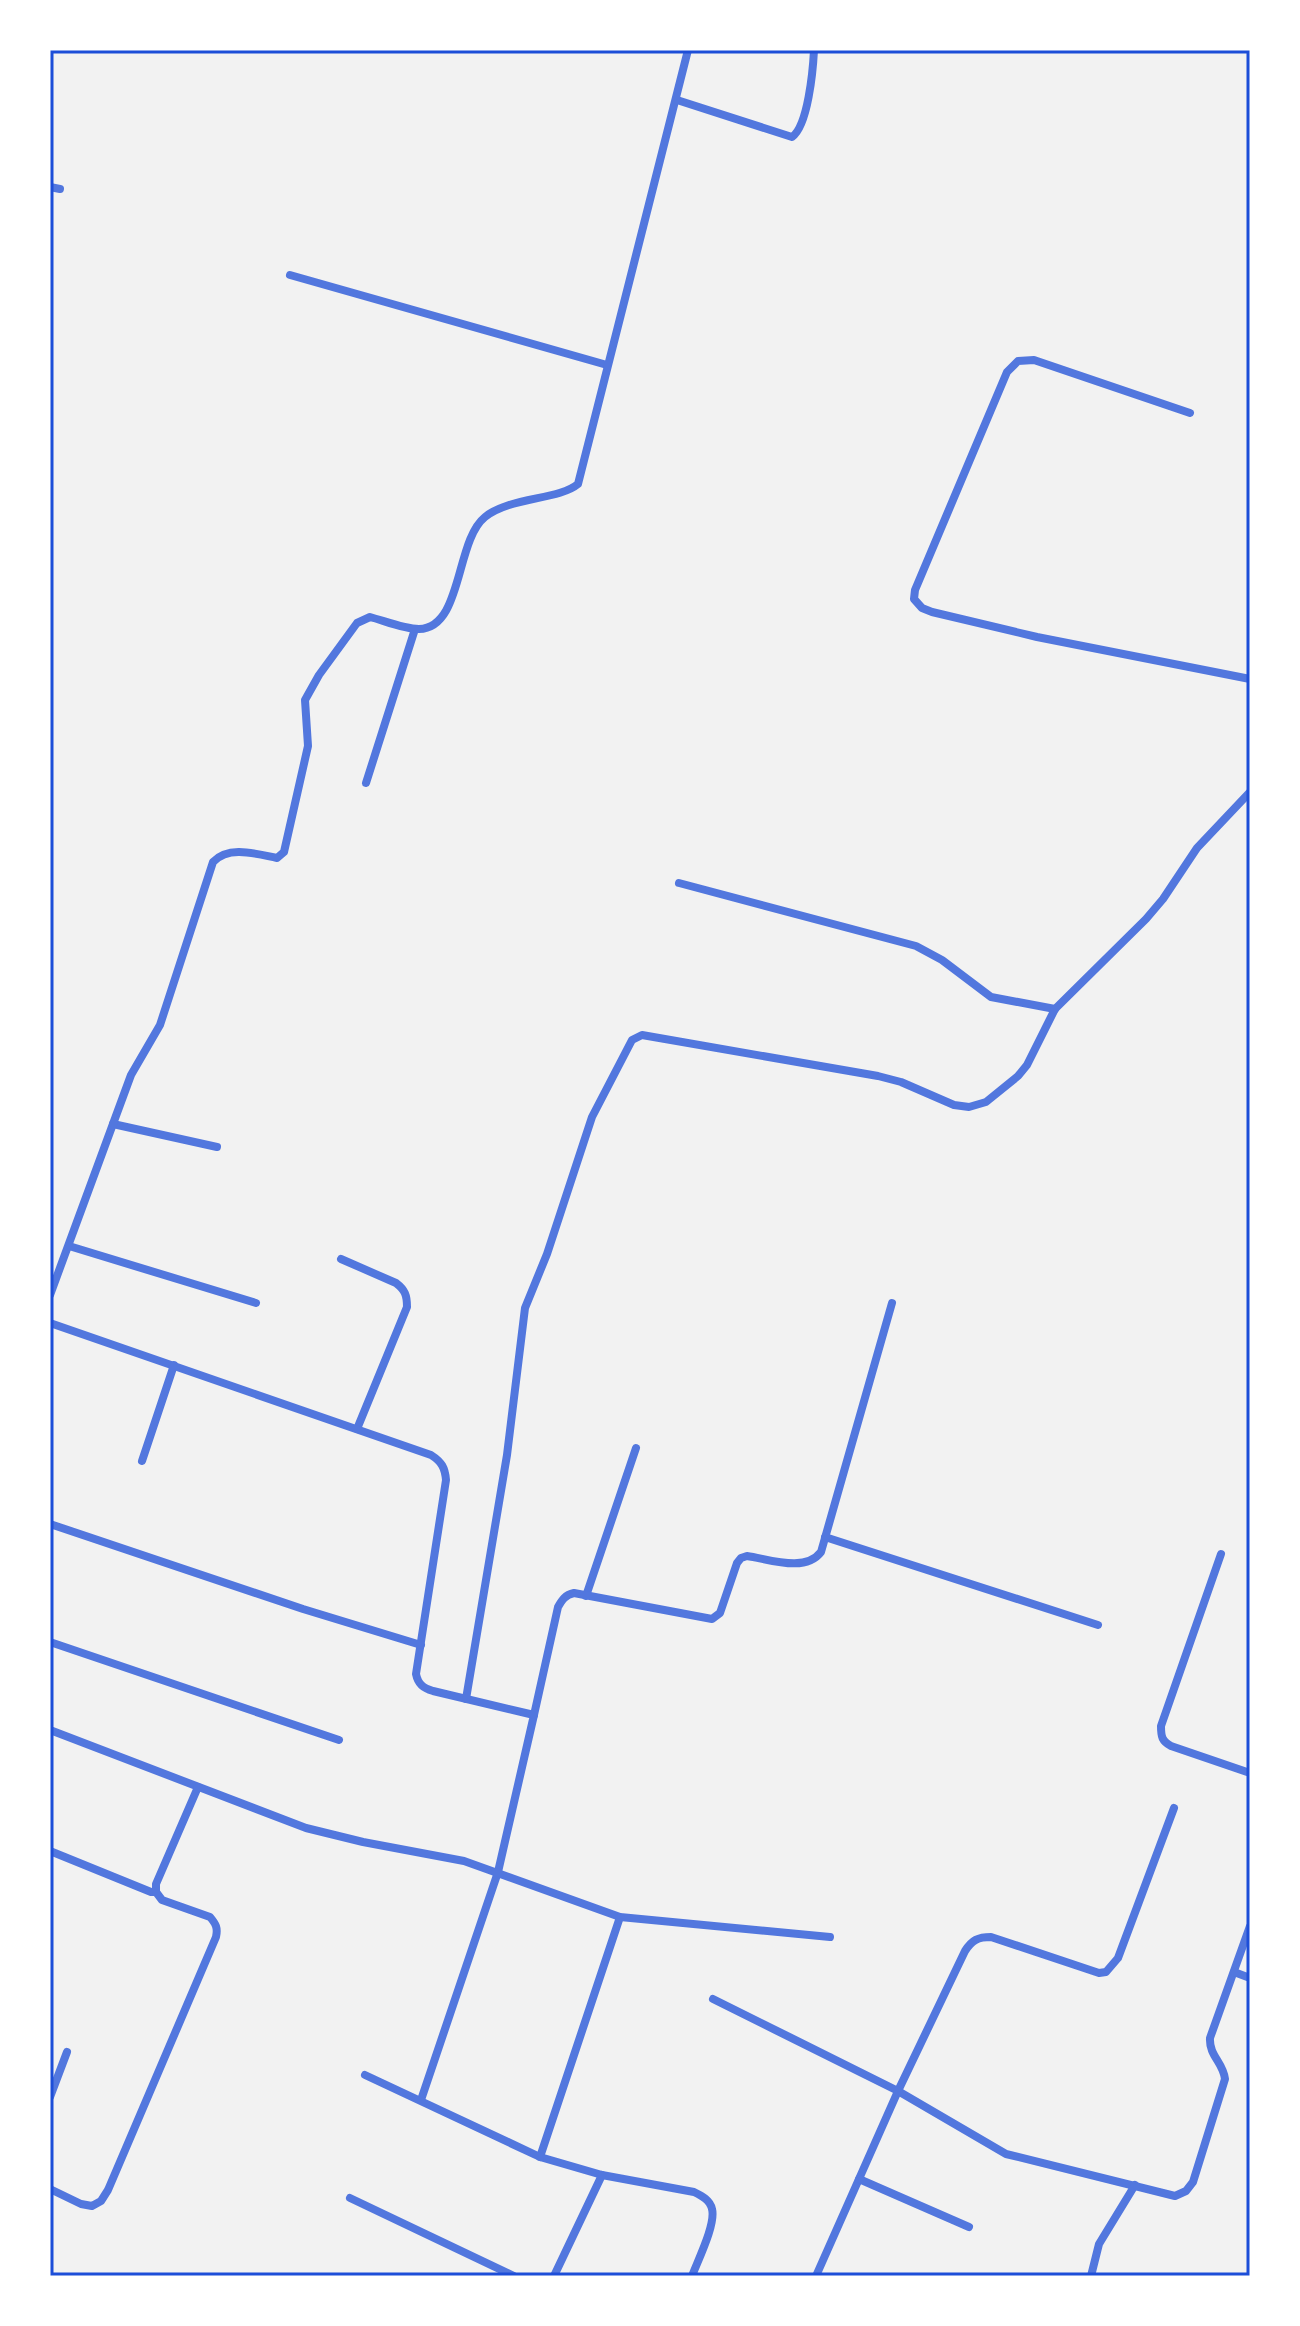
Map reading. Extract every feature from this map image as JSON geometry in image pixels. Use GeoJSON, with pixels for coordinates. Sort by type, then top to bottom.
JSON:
{"type":"FeatureCollection","features":[{"type":"Feature","properties":{"kind":"street"},"geometry":{"type":"LineString","coordinates":[[50,1295],[131,1075],[160,1025],[213,862],[225,853],[277,858],[284,852],[308,746],[304,712],[309,690],[357,623],[365,617],[415,629],[432,625],[445,613],[451,602],[467,543],[485,516],[531,498],[573,489],[578,484],[688,50]]}},
{"type":"Feature","properties":{"kind":"street"},"geometry":{"type":"LineString","coordinates":[[677,100],[792,137],[800,129],[811,81],[814,50]]}},
{"type":"Feature","properties":{"kind":"street"},"geometry":{"type":"LineString","coordinates":[[50,187],[60,189]]}},
{"type":"Feature","properties":{"kind":"street"},"geometry":{"type":"LineString","coordinates":[[290,275],[607,365]]}},
{"type":"Feature","properties":{"kind":"street"},"geometry":{"type":"LineString","coordinates":[[1190,413],[1034,360],[1018,361],[1007,372],[915,590],[914,599],[922,608],[947,616],[1250,679]]}},
{"type":"Feature","properties":{"kind":"street"},"geometry":{"type":"LineString","coordinates":[[366,783],[415,629]]}},
{"type":"Feature","properties":{"kind":"street"},"geometry":{"type":"LineString","coordinates":[[466,1699],[507,1455],[525,1308],[547,1254],[592,1117],[632,1040],[642,1035],[878,1076],[901,1082],[954,1105],[969,1107],[986,1102],[1027,1065],[1055,1009],[1146,919],[1197,848],[1250,792]]}},
{"type":"Feature","properties":{"kind":"street"},"geometry":{"type":"LineString","coordinates":[[679,883],[916,946],[942,960],[991,997],[1055,1009]]}},
{"type":"Feature","properties":{"kind":"street"},"geometry":{"type":"LineString","coordinates":[[113,1124],[217,1147]]}},
{"type":"Feature","properties":{"kind":"street"},"geometry":{"type":"LineString","coordinates":[[69,1246],[256,1303]]}},
{"type":"Feature","properties":{"kind":"street"},"geometry":{"type":"LineString","coordinates":[[341,1259],[396,1283],[404,1289],[407,1297],[407,1307],[357,1429]]}},
{"type":"Feature","properties":{"kind":"street"},"geometry":{"type":"LineString","coordinates":[[421,2100],[498,1872],[562,1599],[574,1593],[712,1619],[720,1613],[741,1558],[810,1562],[821,1552],[892,1303]]}},
{"type":"Feature","properties":{"kind":"street"},"geometry":{"type":"LineString","coordinates":[[50,1323],[431,1455],[440,1461],[445,1468],[446,1480],[417,1681],[424,1688],[534,1715]]}},
{"type":"Feature","properties":{"kind":"street"},"geometry":{"type":"LineString","coordinates":[[142,1461],[174,1365]]}},
{"type":"Feature","properties":{"kind":"street"},"geometry":{"type":"LineString","coordinates":[[586,1596],[636,1448]]}},
{"type":"Feature","properties":{"kind":"street"},"geometry":{"type":"LineString","coordinates":[[50,1524],[421,1645]]}},
{"type":"Feature","properties":{"kind":"street"},"geometry":{"type":"LineString","coordinates":[[825,1537],[1098,1625]]}},
{"type":"Feature","properties":{"kind":"street"},"geometry":{"type":"LineString","coordinates":[[1221,1554],[1161,1726],[1161,1735],[1164,1742],[1171,1746],[1250,1773]]}},
{"type":"Feature","properties":{"kind":"street"},"geometry":{"type":"LineString","coordinates":[[50,1642],[339,1740]]}},
{"type":"Feature","properties":{"kind":"street"},"geometry":{"type":"LineString","coordinates":[[50,1730],[306,1828],[464,1861],[620,1917],[830,1937]]}},
{"type":"Feature","properties":{"kind":"street"},"geometry":{"type":"LineString","coordinates":[[50,2189],[81,2204],[92,2206],[101,2201],[216,1937],[215,1922],[210,1917],[162,1900],[156,1892],[156,1884],[198,1787]]}},
{"type":"Feature","properties":{"kind":"street"},"geometry":{"type":"LineString","coordinates":[[816,2276],[898,2091],[972,1941],[991,1937],[1099,1973],[1112,1967],[1174,1808]]}},
{"type":"Feature","properties":{"kind":"street"},"geometry":{"type":"LineString","coordinates":[[50,1851],[156,1892]]}},
{"type":"Feature","properties":{"kind":"street"},"geometry":{"type":"LineString","coordinates":[[540,2157],[620,1917]]}},
{"type":"Feature","properties":{"kind":"street"},"geometry":{"type":"LineString","coordinates":[[713,1999],[898,2091],[1006,2154],[1175,2196],[1186,2191],[1193,2182],[1225,2079],[1225,2071],[1209,2049],[1210,2038],[1250,1926]]}},
{"type":"Feature","properties":{"kind":"street"},"geometry":{"type":"LineString","coordinates":[[1234,1972],[1250,1978]]}},
{"type":"Feature","properties":{"kind":"street"},"geometry":{"type":"LineString","coordinates":[[50,2097],[67,2052]]}},
{"type":"Feature","properties":{"kind":"street"},"geometry":{"type":"LineString","coordinates":[[365,2075],[540,2157],[602,2175],[694,2192],[704,2197],[712,2206],[713,2219],[692,2276]]}},
{"type":"Feature","properties":{"kind":"street"},"geometry":{"type":"LineString","coordinates":[[554,2276],[602,2175]]}},
{"type":"Feature","properties":{"kind":"street"},"geometry":{"type":"LineString","coordinates":[[859,2179],[969,2227]]}},
{"type":"Feature","properties":{"kind":"street"},"geometry":{"type":"LineString","coordinates":[[1091,2276],[1099,2244],[1135,2185]]}},
{"type":"Feature","properties":{"kind":"street"},"geometry":{"type":"LineString","coordinates":[[350,2198],[514,2276]]}}]}
